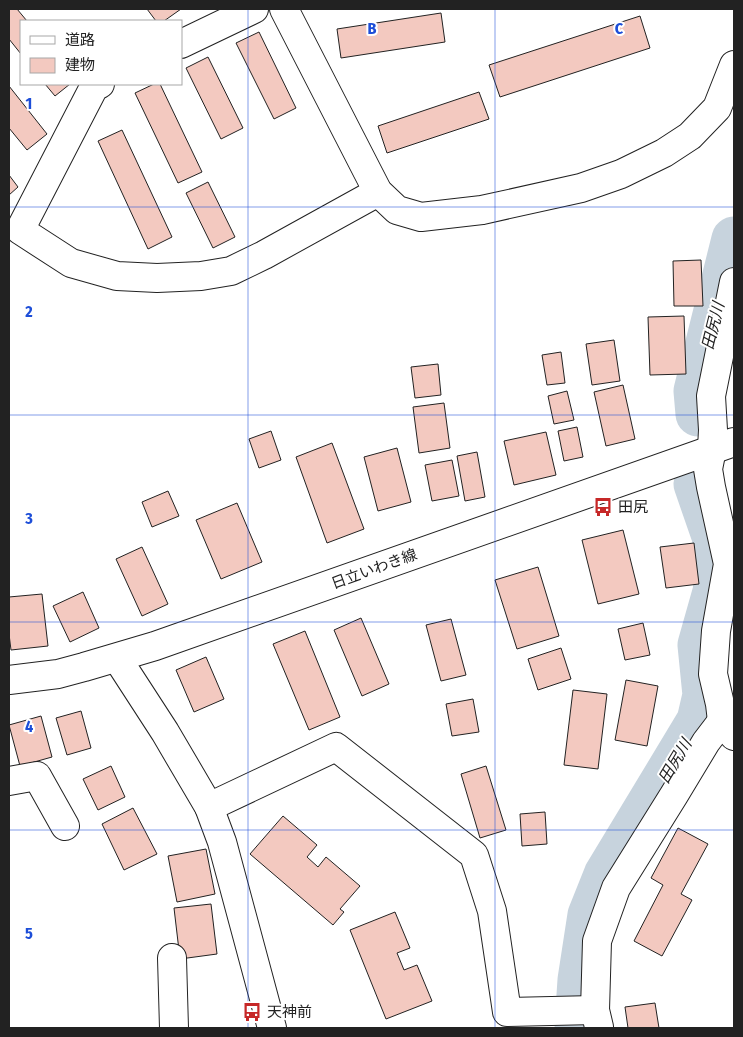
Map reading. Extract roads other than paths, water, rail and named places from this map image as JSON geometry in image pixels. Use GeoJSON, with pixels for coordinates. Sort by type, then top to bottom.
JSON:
{"type":"FeatureCollection","features":[{"type":"Feature","properties":{"kind":"street"},"geometry":{"type":"LineString","coordinates":[[182,44],[254,9]]}},
{"type":"Feature","properties":{"kind":"street"},"geometry":{"type":"LineString","coordinates":[[284,9],[378,192],[397,210],[421,217],[482,210],[581,188],[621,174],[664,153],[690,136],[717,108],[734,65]]}},
{"type":"Feature","properties":{"kind":"street"},"geometry":{"type":"LineString","coordinates":[[98,85],[94,87],[20,230],[71,263],[117,276],[157,278],[201,276],[231,271],[264,255],[378,192]]}},
{"type":"Feature","properties":{"kind":"street"},"geometry":{"type":"LineString","coordinates":[[209,807],[336,747],[474,854],[492,911],[507,1012],[587,1015],[597,941],[616,888],[706,742],[728,729],[713,674],[716,631],[728,564],[708,469],[723,445],[713,430],[711,396],[734,282]]}},
{"type":"Feature","properties":{"kind":"street","name":"日立いわき線"},"geometry":{"type":"LineString","coordinates":[[9,680],[58,674],[117,658],[199,631],[723,445]]}},
{"type":"Feature","properties":{"kind":"street"},"geometry":{"type":"LineString","coordinates":[[117,658],[165,732],[209,807],[222,842],[272,1028]]}},
{"type":"Feature","properties":{"kind":"street"},"geometry":{"type":"LineString","coordinates":[[9,782],[37,776],[65,826]]}},
{"type":"Feature","properties":{"kind":"street"},"geometry":{"type":"LineString","coordinates":[[172,958],[174,1028]]}},
{"type":"Feature","properties":{"kind":"waterway","name":"田尻川"},"geometry":{"type":"LineString","coordinates":[[698,414],[696,391],[734,239]]}},
{"type":"Feature","properties":{"kind":"waterway","name":"田尻川"},"geometry":{"type":"LineString","coordinates":[[578,1028],[580,980],[590,915],[606,875],[699,721],[705,695],[700,645],[715,592],[718,565],[714,536],[696,484]]}},
{"type":"Feature","properties":{"kind":"place","name":"田尻"},"geometry":{"type":"Point","coordinates":[603,507]}},
{"type":"Feature","properties":{"kind":"place","name":"天神前"},"geometry":{"type":"Point","coordinates":[252,1012]}}]}
